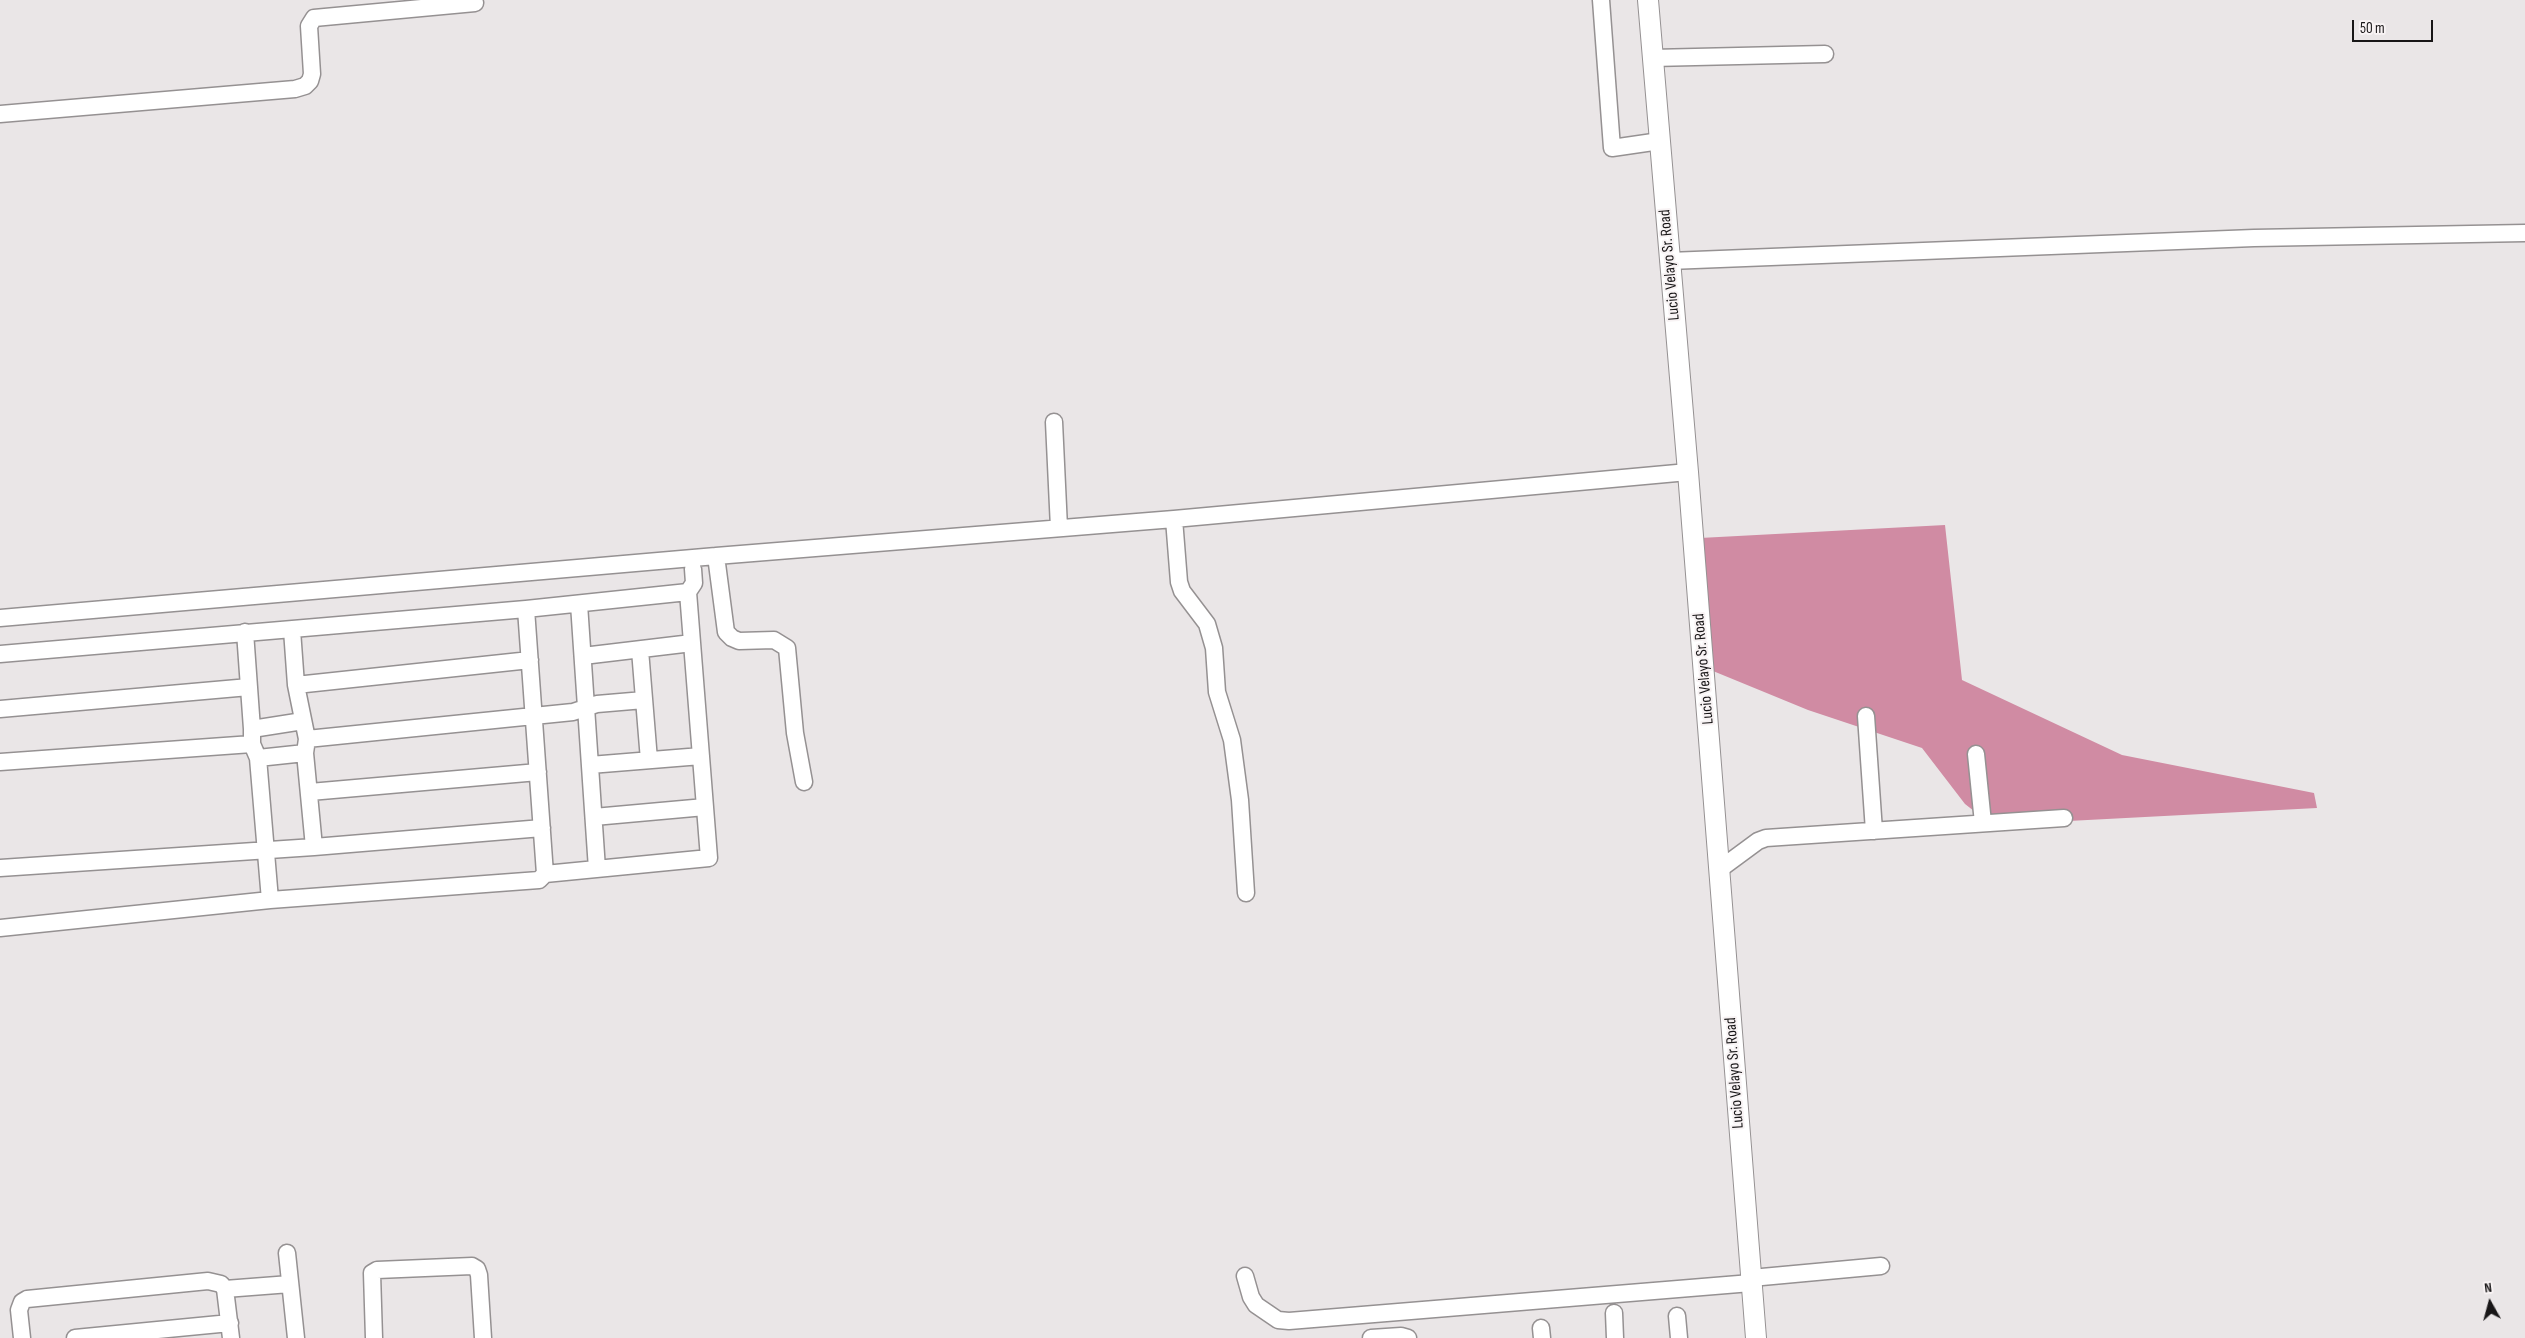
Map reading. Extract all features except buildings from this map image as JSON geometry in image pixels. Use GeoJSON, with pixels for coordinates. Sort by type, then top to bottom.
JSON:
{"type":"FeatureCollection","features":[{"type":"Feature","properties":{"kind":"main road","name":"Lucio Velayo Sr. Road"},"geometry":{"type":"LineString","coordinates":[[1648,0],[1720,869],[1748,1282],[1756,1338]]}},
{"type":"Feature","properties":{"kind":"street"},"geometry":{"type":"LineString","coordinates":[[1601,0],[1612,148],[1660,141]]}},
{"type":"Feature","properties":{"kind":"street"},"geometry":{"type":"LineString","coordinates":[[0,114],[295,89],[306,86],[310,82],[312,74],[309,26],[314,18],[475,3]]}},
{"type":"Feature","properties":{"kind":"street"},"geometry":{"type":"LineString","coordinates":[[1652,58],[1825,54]]}},
{"type":"Feature","properties":{"kind":"street"},"geometry":{"type":"LineString","coordinates":[[1669,261],[2254,238],[2525,233]]}},
{"type":"Feature","properties":{"kind":"street"},"geometry":{"type":"LineString","coordinates":[[1054,422],[1059,528]]}},
{"type":"Feature","properties":{"kind":"street"},"geometry":{"type":"LineString","coordinates":[[0,618],[716,556],[1174,519],[1688,472]]}},
{"type":"Feature","properties":{"kind":"street"},"geometry":{"type":"LineString","coordinates":[[1174,519],[1179,582],[1182,592],[1207,624],[1214,648],[1217,692],[1232,740],[1240,800],[1246,893]]}},
{"type":"Feature","properties":{"kind":"street"},"geometry":{"type":"LineString","coordinates":[[716,556],[726,632],[732,638],[739,641],[774,640],[787,648],[795,733],[804,782]]}},
{"type":"Feature","properties":{"kind":"street"},"geometry":{"type":"LineString","coordinates":[[0,928],[270,900],[539,880],[545,874],[709,858],[688,592],[694,583],[693,568]]}},
{"type":"Feature","properties":{"kind":"street"},"geometry":{"type":"LineString","coordinates":[[0,654],[526,609],[688,592]]}},
{"type":"Feature","properties":{"kind":"street"},"geometry":{"type":"LineString","coordinates":[[579,604],[597,869]]}},
{"type":"Feature","properties":{"kind":"street"},"geometry":{"type":"LineString","coordinates":[[526,609],[545,874]]}},
{"type":"Feature","properties":{"kind":"street"},"geometry":{"type":"LineString","coordinates":[[292,630],[296,685],[306,746],[314,847]]}},
{"type":"Feature","properties":{"kind":"street"},"geometry":{"type":"LineString","coordinates":[[245,632],[270,900]]}},
{"type":"Feature","properties":{"kind":"street"},"geometry":{"type":"LineString","coordinates":[[583,656],[692,644]]}},
{"type":"Feature","properties":{"kind":"street"},"geometry":{"type":"LineString","coordinates":[[640,650],[649,760]]}},
{"type":"Feature","properties":{"kind":"street"},"geometry":{"type":"LineString","coordinates":[[296,685],[530,660]]}},
{"type":"Feature","properties":{"kind":"street"},"geometry":{"type":"LineString","coordinates":[[0,709],[249,687]]}},
{"type":"Feature","properties":{"kind":"street"},"geometry":{"type":"LineString","coordinates":[[0,762],[254,744],[306,746],[577,712],[597,704],[644,700]]}},
{"type":"Feature","properties":{"kind":"street"},"geometry":{"type":"LineString","coordinates":[[1866,716],[1874,831]]}},
{"type":"Feature","properties":{"kind":"street"},"geometry":{"type":"LineString","coordinates":[[254,744],[303,721]]}},
{"type":"Feature","properties":{"kind":"street"},"geometry":{"type":"LineString","coordinates":[[1976,754],[1984,824]]}},
{"type":"Feature","properties":{"kind":"street"},"geometry":{"type":"LineString","coordinates":[[590,765],[701,756]]}},
{"type":"Feature","properties":{"kind":"street"},"geometry":{"type":"LineString","coordinates":[[310,792],[538,772]]}},
{"type":"Feature","properties":{"kind":"street"},"geometry":{"type":"LineString","coordinates":[[594,817],[705,807]]}},
{"type":"Feature","properties":{"kind":"street"},"geometry":{"type":"LineString","coordinates":[[1720,869],[1758,841],[1766,838],[2064,818]]}},
{"type":"Feature","properties":{"kind":"street"},"geometry":{"type":"LineString","coordinates":[[0,868],[265,848],[314,847],[542,828]]}},
{"type":"Feature","properties":{"kind":"street"},"geometry":{"type":"LineString","coordinates":[[287,1253],[296,1338]]}},
{"type":"Feature","properties":{"kind":"street"},"geometry":{"type":"LineString","coordinates":[[374,1338],[372,1273],[377,1270],[472,1266],[477,1269],[479,1274],[483,1338]]}},
{"type":"Feature","properties":{"kind":"street"},"geometry":{"type":"LineString","coordinates":[[1245,1276],[1251,1297],[1256,1305],[1278,1320],[1289,1321],[1748,1282],[1881,1266]]}},
{"type":"Feature","properties":{"kind":"street"},"geometry":{"type":"LineString","coordinates":[[22,1338],[19,1310],[22,1302],[27,1299],[208,1281],[221,1284],[225,1289],[231,1330],[75,1338]]}},
{"type":"Feature","properties":{"kind":"street"},"geometry":{"type":"LineString","coordinates":[[225,1289],[290,1284]]}},
{"type":"Feature","properties":{"kind":"street"},"geometry":{"type":"LineString","coordinates":[[1614,1313],[1615,1338]]}},
{"type":"Feature","properties":{"kind":"street"},"geometry":{"type":"LineString","coordinates":[[1677,1316],[1679,1338]]}},
{"type":"Feature","properties":{"kind":"street"},"geometry":{"type":"LineString","coordinates":[[1372,1338],[1401,1336],[1408,1338]]}},
{"type":"Feature","properties":{"kind":"shaded area"},"geometry":{"type":"Polygon","coordinates":[[[1945,525],[1962,680],[2122,755],[2314,793],[2317,808],[1992,825],[1965,804],[1922,748],[1808,710],[1713,671],[1700,538],[1945,525]]]}}]}
